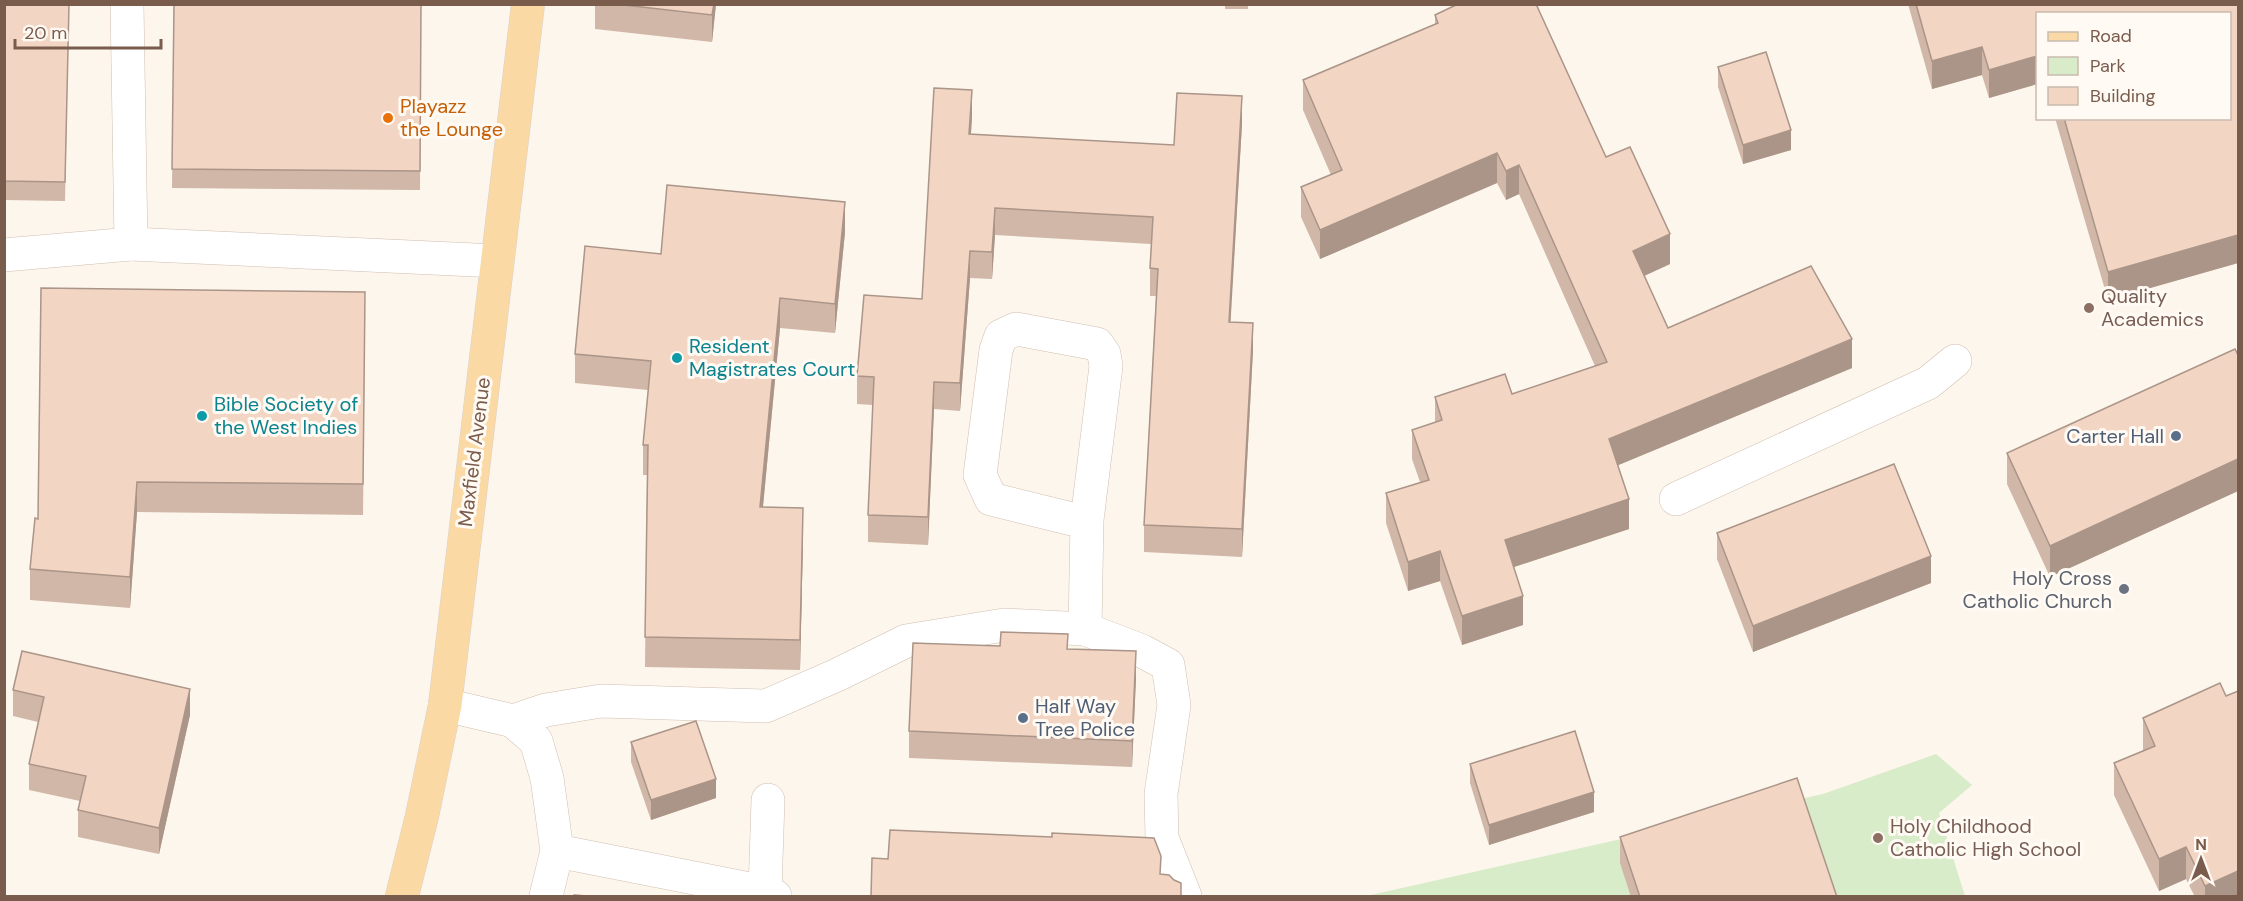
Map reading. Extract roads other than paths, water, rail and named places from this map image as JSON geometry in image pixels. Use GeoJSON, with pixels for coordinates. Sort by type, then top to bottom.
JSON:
{"type":"FeatureCollection","features":[{"type":"Feature","properties":{"kind":"main road","name":"Maxfield Avenue"},"geometry":{"type":"LineString","coordinates":[[402,897],[422,816],[445,705],[528,4]]}},
{"type":"Feature","properties":{"kind":"street"},"geometry":{"type":"LineString","coordinates":[[127,4],[131,244]]}},
{"type":"Feature","properties":{"kind":"street"},"geometry":{"type":"LineString","coordinates":[[4,255],[131,244],[497,261]]}},
{"type":"Feature","properties":{"kind":"street"},"geometry":{"type":"LineString","coordinates":[[1085,628],[1087,520],[1106,366],[1104,354],[1097,344],[1016,329],[1001,336],[996,350],[980,475],[991,499],[1076,520],[1087,520]]}},
{"type":"Feature","properties":{"kind":"street"},"geometry":{"type":"LineString","coordinates":[[1676,499],[1928,383],[1955,361]]}},
{"type":"Feature","properties":{"kind":"street"},"geometry":{"type":"LineString","coordinates":[[513,721],[546,710],[601,701],[766,706],[906,641],[1004,625],[1085,628],[1142,651],[1168,665],[1174,705],[1161,794],[1162,838],[1185,897]]}},
{"type":"Feature","properties":{"kind":"street"},"geometry":{"type":"LineString","coordinates":[[445,705],[513,721],[536,741],[547,778],[557,851],[546,897]]}},
{"type":"Feature","properties":{"kind":"street"},"geometry":{"type":"LineString","coordinates":[[557,851],[770,894],[768,800]]}},
{"type":"Feature","properties":{"kind":"place","name":"Playazz the Lounge"},"geometry":{"type":"Point","coordinates":[388,118]}},
{"type":"Feature","properties":{"kind":"place","name":"Quality Academics"},"geometry":{"type":"Point","coordinates":[2089,308]}},
{"type":"Feature","properties":{"kind":"place","name":"Resident Magistrates Court"},"geometry":{"type":"Point","coordinates":[677,358]}},
{"type":"Feature","properties":{"kind":"place","name":"Bible Society of the West Indies"},"geometry":{"type":"Point","coordinates":[202,416]}},
{"type":"Feature","properties":{"kind":"place","name":"Carter Hall"},"geometry":{"type":"Point","coordinates":[2176,436]}},
{"type":"Feature","properties":{"kind":"place","name":"Holy Cross Catholic Church"},"geometry":{"type":"Point","coordinates":[2124,589]}},
{"type":"Feature","properties":{"kind":"place","name":"Half Way Tree Police"},"geometry":{"type":"Point","coordinates":[1023,718]}},
{"type":"Feature","properties":{"kind":"place","name":"Holy Childhood Catholic High School"},"geometry":{"type":"Point","coordinates":[1878,838]}}]}
